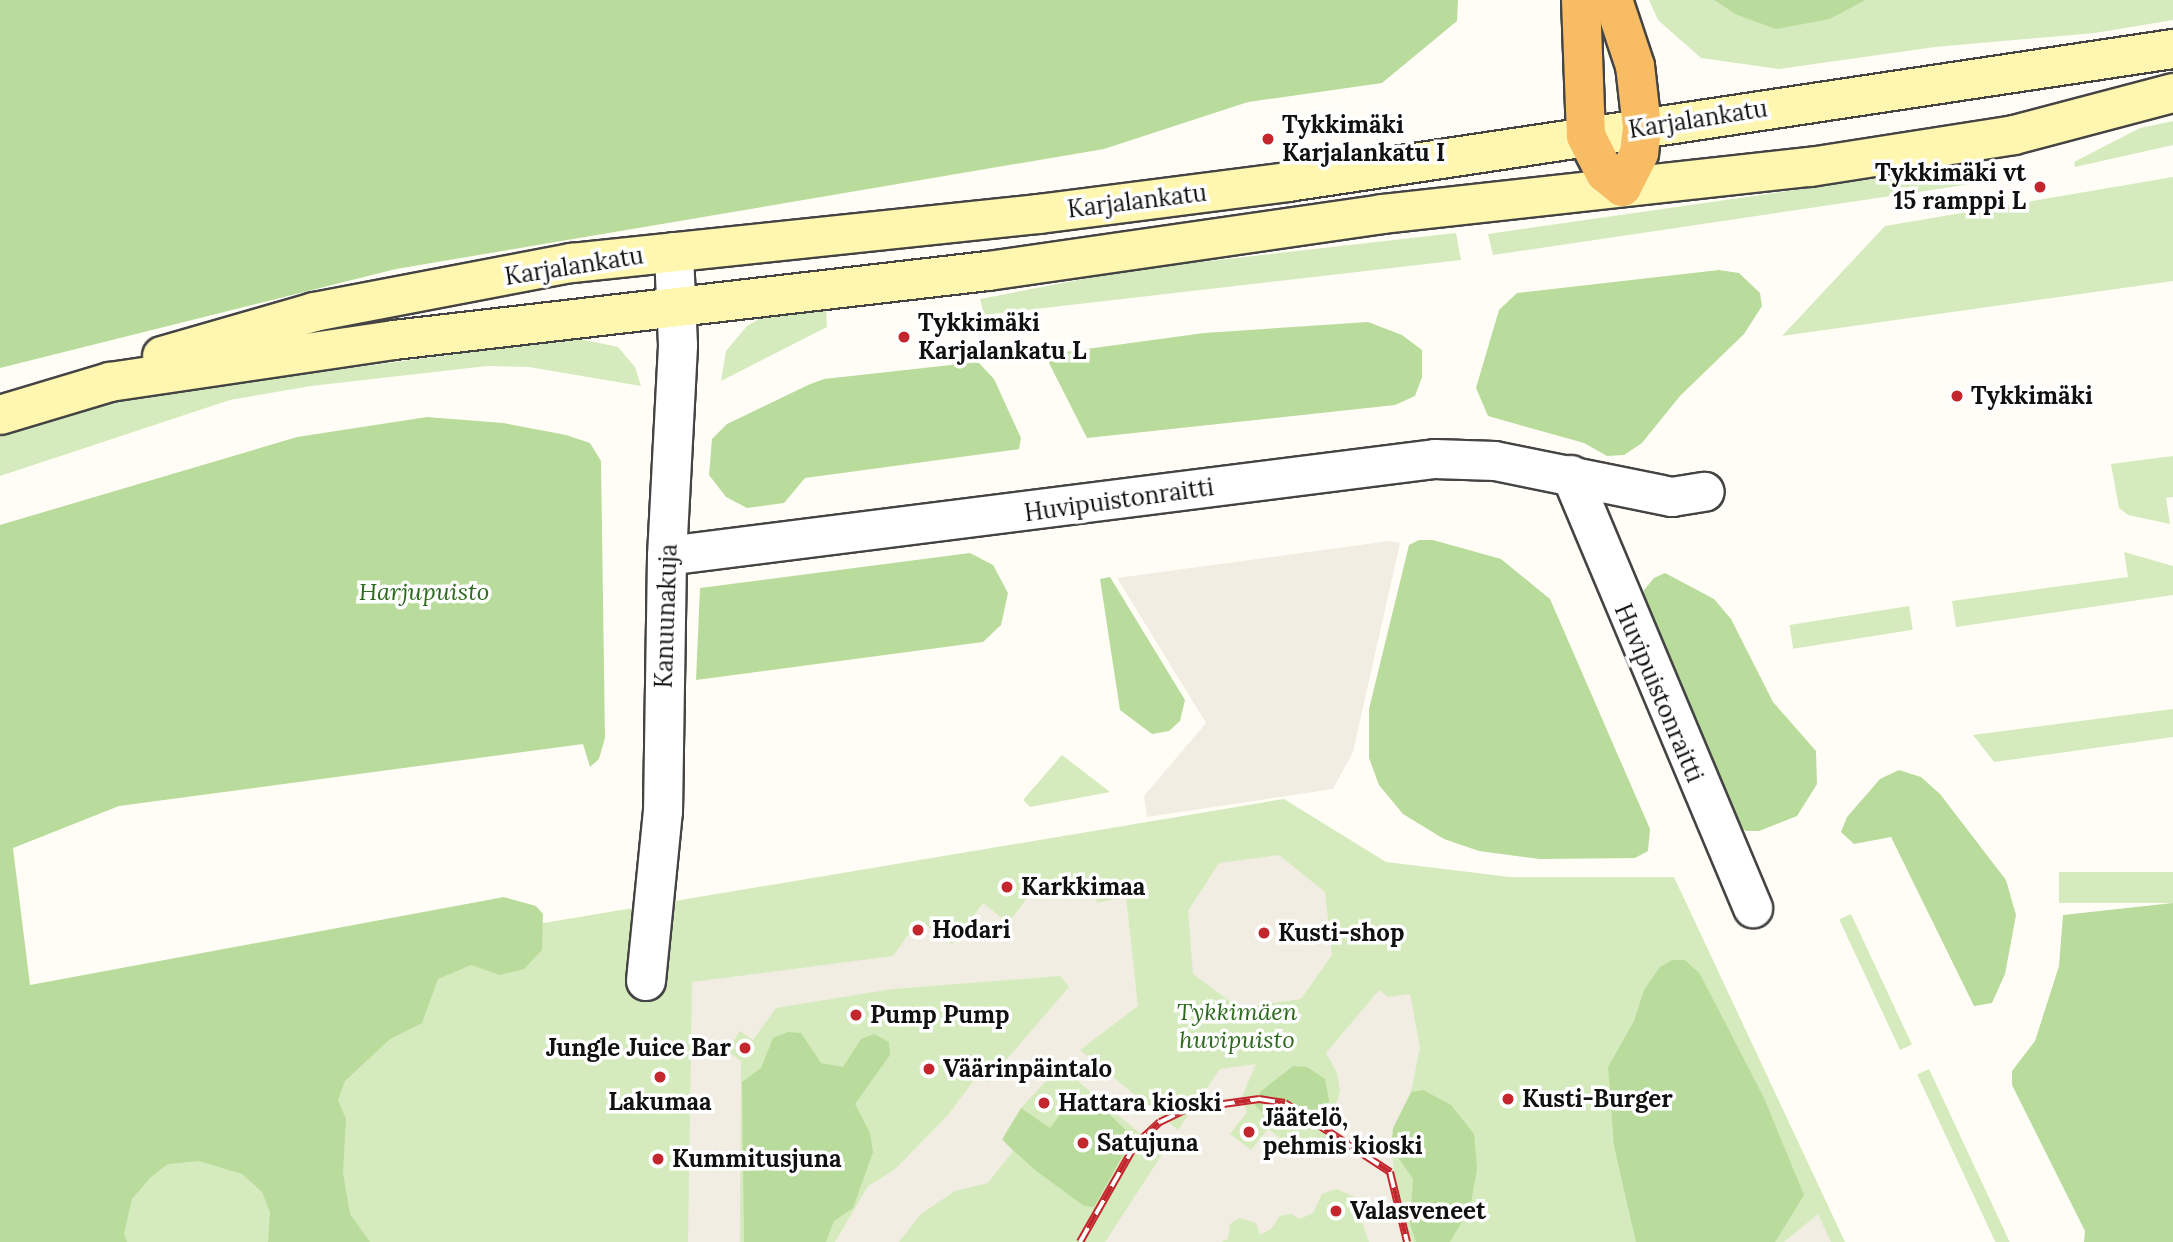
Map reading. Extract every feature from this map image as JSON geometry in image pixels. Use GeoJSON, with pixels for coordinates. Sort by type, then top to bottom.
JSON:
{"type":"FeatureCollection","features":[{"type":"Feature","properties":{"kind":"highway"},"geometry":{"type":"LineString","coordinates":[[1581,0],[1586,136],[1605,173],[1622,187],[1639,153],[1642,127],[1635,66],[1613,0]]}},
{"type":"Feature","properties":{"kind":"main road","name":"Karjalankatu"},"geometry":{"type":"LineString","coordinates":[[110,382],[174,350],[314,312],[572,263],[1040,214],[2173,49]]}},
{"type":"Feature","properties":{"kind":"main road","name":"Karjalankatu"},"geometry":{"type":"LineString","coordinates":[[0,415],[110,382],[394,340],[988,271],[1382,214],[1810,167],[2014,135],[2173,93]]}},
{"type":"Feature","properties":{"kind":"street","name":"Kanuunakuja"},"geometry":{"type":"LineString","coordinates":[[646,981],[663,812],[667,556],[678,306],[674,252]]}},
{"type":"Feature","properties":{"kind":"street","name":"Huvipuistonraitti"},"geometry":{"type":"LineString","coordinates":[[667,556],[1435,459],[1495,461],[1672,497],[1705,492]]}},
{"type":"Feature","properties":{"kind":"street","name":"Huvipuistonraitti"},"geometry":{"type":"LineString","coordinates":[[1571,475],[1753,908]]}},
{"type":"Feature","properties":{"kind":"green space"},"geometry":{"type":"Polygon","coordinates":[[[0,0],[1458,0],[1457,21],[1382,83],[1248,102],[1104,149],[396,269],[0,368],[0,0]]]}},
{"type":"Feature","properties":{"kind":"green space"},"geometry":{"type":"Polygon","coordinates":[[[1649,0],[1714,0],[1735,14],[1830,19],[1866,0],[2173,0],[2173,20],[2095,33],[1935,47],[1779,69],[1701,58],[1658,20],[1649,0]]]}},
{"type":"Feature","properties":{"kind":"green space"},"geometry":{"type":"Polygon","coordinates":[[[1714,0],[1866,0],[1830,19],[1776,29],[1735,14],[1714,0]]]}},
{"type":"Feature","properties":{"kind":"green space"},"geometry":{"type":"Polygon","coordinates":[[[2173,121],[2173,145],[2075,167],[2074,162],[2140,128],[2173,121]]]}},
{"type":"Feature","properties":{"kind":"green space"},"geometry":{"type":"Polygon","coordinates":[[[2173,177],[2173,281],[1782,336],[1885,226],[2173,177]]]}},
{"type":"Feature","properties":{"kind":"green space"},"geometry":{"type":"Polygon","coordinates":[[[1984,178],[1985,182],[1493,255],[1488,234],[1873,179],[1984,178]]]}},
{"type":"Feature","properties":{"kind":"green space"},"geometry":{"type":"Polygon","coordinates":[[[1456,233],[1461,260],[984,315],[980,299],[1130,270],[1456,233]]]}},
{"type":"Feature","properties":{"kind":"green space"},"geometry":{"type":"Polygon","coordinates":[[[1719,270],[1739,273],[1760,293],[1762,306],[1744,334],[1680,396],[1642,443],[1624,455],[1607,456],[1584,443],[1488,416],[1476,388],[1499,310],[1517,293],[1719,270]]]}},
{"type":"Feature","properties":{"kind":"green space"},"geometry":{"type":"Polygon","coordinates":[[[826,310],[827,327],[721,381],[726,351],[747,326],[759,319],[826,310]]]}},
{"type":"Feature","properties":{"kind":"green space"},"geometry":{"type":"Polygon","coordinates":[[[1368,322],[1402,335],[1422,350],[1422,377],[1415,396],[1395,405],[1087,438],[1048,361],[1050,354],[1204,333],[1368,322]]]}},
{"type":"Feature","properties":{"kind":"green space"},"geometry":{"type":"Polygon","coordinates":[[[575,338],[618,347],[635,367],[641,386],[529,367],[487,366],[311,386],[230,400],[0,476],[0,437],[126,398],[575,338]]]}},
{"type":"Feature","properties":{"kind":"green space"},"geometry":{"type":"Polygon","coordinates":[[[978,362],[994,379],[1021,438],[1019,449],[805,478],[784,503],[747,508],[726,497],[709,475],[712,439],[727,424],[808,385],[824,379],[978,362]]]}},
{"type":"Feature","properties":{"kind":"green space","name":"Harjupuisto"},"geometry":{"type":"Polygon","coordinates":[[[427,417],[503,423],[566,435],[590,443],[601,461],[605,738],[599,759],[590,767],[583,744],[119,806],[13,848],[30,985],[504,897],[536,906],[543,914],[542,950],[524,969],[500,975],[471,965],[438,979],[422,1023],[390,1039],[345,1081],[338,1100],[346,1119],[343,1173],[350,1214],[370,1242],[268,1242],[270,1212],[262,1192],[242,1174],[199,1161],[168,1164],[151,1177],[132,1199],[124,1233],[127,1242],[0,1242],[0,525],[297,437],[427,417]]]}},
{"type":"Feature","properties":{"kind":"green space"},"geometry":{"type":"Polygon","coordinates":[[[2173,456],[2173,497],[2166,498],[2170,524],[2128,515],[2119,508],[2111,464],[2173,456]]]}},
{"type":"Feature","properties":{"kind":"green space"},"geometry":{"type":"Polygon","coordinates":[[[1419,540],[1433,540],[1501,559],[1550,599],[1650,829],[1648,851],[1635,858],[1540,859],[1479,851],[1444,839],[1403,814],[1379,785],[1369,758],[1369,709],[1409,545],[1419,540]]]}},
{"type":"Feature","properties":{"kind":"green space"},"geometry":{"type":"Polygon","coordinates":[[[2124,552],[2173,566],[2173,595],[1956,627],[1952,601],[2128,577],[2124,552]]]}},
{"type":"Feature","properties":{"kind":"green space"},"geometry":{"type":"Polygon","coordinates":[[[970,553],[993,565],[1008,593],[1001,625],[983,642],[696,680],[700,588],[970,553]]]}},
{"type":"Feature","properties":{"kind":"green space"},"geometry":{"type":"Polygon","coordinates":[[[1665,573],[1714,599],[1731,619],[1773,702],[1816,751],[1817,784],[1797,816],[1759,831],[1746,831],[1734,824],[1644,602],[1644,590],[1654,578],[1665,573]]]}},
{"type":"Feature","properties":{"kind":"green space"},"geometry":{"type":"Polygon","coordinates":[[[1110,577],[1185,700],[1180,721],[1169,731],[1152,734],[1120,710],[1100,579],[1110,577]]]}},
{"type":"Feature","properties":{"kind":"green space"},"geometry":{"type":"Polygon","coordinates":[[[1909,606],[1913,630],[1793,649],[1789,625],[1909,606]]]}},
{"type":"Feature","properties":{"kind":"green space"},"geometry":{"type":"Polygon","coordinates":[[[2173,709],[2173,737],[1994,762],[1973,735],[2173,709]]]}},
{"type":"Feature","properties":{"kind":"green space"},"geometry":{"type":"Polygon","coordinates":[[[1062,755],[1110,792],[1030,807],[1023,800],[1062,755]]]}},
{"type":"Feature","properties":{"kind":"green space"},"geometry":{"type":"Polygon","coordinates":[[[1899,770],[1921,777],[1940,794],[2006,880],[2016,915],[2005,974],[1992,1003],[1974,1006],[1891,837],[1854,844],[1841,832],[1847,817],[1880,779],[1899,770]]]}},
{"type":"Feature","properties":{"kind":"green space","name":"Tykkimäen huvipuisto"},"geometry":{"type":"Polygon","coordinates":[[[1284,799],[1386,862],[1510,877],[1674,877],[1845,1242],[0,1242],[0,1014],[1284,799]]]}},
{"type":"Feature","properties":{"kind":"green space"},"geometry":{"type":"Polygon","coordinates":[[[2059,872],[2173,872],[2173,903],[2059,903],[2059,872]]]}},
{"type":"Feature","properties":{"kind":"green space"},"geometry":{"type":"Polygon","coordinates":[[[2173,903],[2173,1242],[2084,1242],[2085,1231],[2012,1085],[2012,1071],[2035,1041],[2059,966],[2063,915],[2173,903]]]}},
{"type":"Feature","properties":{"kind":"green space"},"geometry":{"type":"Polygon","coordinates":[[[1851,914],[1912,1045],[1900,1050],[1839,919],[1851,914]]]}},
{"type":"Feature","properties":{"kind":"green space"},"geometry":{"type":"Polygon","coordinates":[[[1672,960],[1685,960],[1700,974],[1764,1098],[1804,1195],[1775,1242],[1636,1242],[1614,1146],[1608,1067],[1634,1021],[1644,990],[1660,967],[1672,960]]]}},
{"type":"Feature","properties":{"kind":"green space"},"geometry":{"type":"Polygon","coordinates":[[[788,1032],[801,1033],[821,1063],[843,1067],[861,1039],[874,1034],[889,1042],[890,1055],[855,1104],[870,1133],[873,1152],[853,1208],[834,1221],[826,1242],[744,1242],[742,1082],[761,1068],[773,1038],[788,1032]]]}},
{"type":"Feature","properties":{"kind":"green space"},"geometry":{"type":"Polygon","coordinates":[[[1293,1066],[1307,1067],[1325,1079],[1329,1101],[1323,1122],[1271,1121],[1255,1105],[1260,1092],[1293,1066]]]}},
{"type":"Feature","properties":{"kind":"green space"},"geometry":{"type":"Polygon","coordinates":[[[1929,1069],[2010,1242],[1995,1242],[1917,1074],[1929,1069]]]}},
{"type":"Feature","properties":{"kind":"green space"},"geometry":{"type":"Polygon","coordinates":[[[1423,1090],[1451,1105],[1474,1134],[1477,1169],[1470,1208],[1450,1242],[1416,1242],[1410,1224],[1413,1179],[1391,1147],[1393,1128],[1411,1092],[1423,1090]]]}},
{"type":"Feature","properties":{"kind":"green space"},"geometry":{"type":"Polygon","coordinates":[[[1074,1096],[1090,1096],[1133,1137],[1094,1207],[1084,1206],[1035,1170],[1002,1140],[1021,1108],[1050,1128],[1074,1096]]]}},
{"type":"Feature","properties":{"kind":"shaded area"},"geometry":{"type":"Polygon","coordinates":[[[1389,541],[1400,543],[1353,752],[1333,789],[1147,817],[1144,796],[1206,723],[1117,578],[1389,541]]]}},
{"type":"Feature","properties":{"kind":"shaded area"},"geometry":{"type":"Polygon","coordinates":[[[1279,855],[1325,892],[1332,955],[1301,999],[1239,1008],[1193,974],[1188,911],[1219,863],[1279,855]]]}},
{"type":"Feature","properties":{"kind":"shaded area"},"geometry":{"type":"Polygon","coordinates":[[[1092,879],[1097,903],[1126,896],[1138,1006],[1080,1050],[1178,1130],[1220,1069],[1256,1064],[1241,1099],[1247,1112],[1230,1134],[1251,1150],[1268,1129],[1283,1140],[1326,1138],[1340,1091],[1337,1073],[1326,1053],[1379,990],[1388,997],[1410,994],[1420,1047],[1411,1092],[1393,1128],[1391,1147],[1403,1242],[1369,1242],[1353,1196],[1336,1189],[1322,1194],[1313,1213],[1300,1219],[1291,1214],[1280,1216],[1271,1229],[1260,1235],[1256,1223],[1240,1218],[1230,1224],[1228,1239],[1221,1242],[1105,1242],[1163,1153],[1060,1066],[1021,1108],[1002,1139],[1013,1151],[988,1183],[955,1191],[921,1214],[899,1242],[835,1242],[868,1186],[894,1170],[948,1115],[977,1076],[987,1082],[1069,987],[1060,976],[893,989],[776,1008],[753,1040],[740,1031],[727,1051],[741,1061],[740,1242],[688,1242],[692,982],[893,956],[919,920],[952,944],[983,903],[1008,923],[1041,880],[1092,879]]]}},
{"type":"Feature","properties":{"kind":"shaded area"},"geometry":{"type":"Polygon","coordinates":[[[1818,1214],[1831,1242],[1784,1242],[1818,1214]]]}},
{"type":"Feature","properties":{"kind":"railway"},"geometry":{"type":"LineString","coordinates":[[1080,1242],[1135,1145],[1160,1122],[1187,1109],[1259,1099],[1285,1103],[1390,1172],[1407,1242]]}},
{"type":"Feature","properties":{"kind":"place","name":"Tykkimäki Karjalankatu I"},"geometry":{"type":"Point","coordinates":[1268,139]}},
{"type":"Feature","properties":{"kind":"place","name":"Tykkimäki vt 15 ramppi L"},"geometry":{"type":"Point","coordinates":[2040,187]}},
{"type":"Feature","properties":{"kind":"place","name":"Tykkimäki Karjalankatu L"},"geometry":{"type":"Point","coordinates":[904,337]}},
{"type":"Feature","properties":{"kind":"place","name":"Tykkimäki"},"geometry":{"type":"Point","coordinates":[1957,396]}},
{"type":"Feature","properties":{"kind":"place","name":"Karkkimaa"},"geometry":{"type":"Point","coordinates":[1007,887]}},
{"type":"Feature","properties":{"kind":"place","name":"Hodari"},"geometry":{"type":"Point","coordinates":[918,930]}},
{"type":"Feature","properties":{"kind":"place","name":"Kusti-shop"},"geometry":{"type":"Point","coordinates":[1264,933]}},
{"type":"Feature","properties":{"kind":"place","name":"Pump Pump"},"geometry":{"type":"Point","coordinates":[856,1015]}},
{"type":"Feature","properties":{"kind":"place","name":"Jungle Juice Bar"},"geometry":{"type":"Point","coordinates":[745,1048]}},
{"type":"Feature","properties":{"kind":"place","name":"Väärinpäintalo"},"geometry":{"type":"Point","coordinates":[929,1069]}},
{"type":"Feature","properties":{"kind":"place","name":"Lakumaa"},"geometry":{"type":"Point","coordinates":[660,1077]}},
{"type":"Feature","properties":{"kind":"place","name":"Kusti-Burger"},"geometry":{"type":"Point","coordinates":[1508,1099]}},
{"type":"Feature","properties":{"kind":"place","name":"Hattara kioski"},"geometry":{"type":"Point","coordinates":[1044,1103]}},
{"type":"Feature","properties":{"kind":"place","name":"Jäätelö, pehmis kioski"},"geometry":{"type":"Point","coordinates":[1249,1132]}},
{"type":"Feature","properties":{"kind":"place","name":"Satujuna"},"geometry":{"type":"Point","coordinates":[1083,1143]}},
{"type":"Feature","properties":{"kind":"place","name":"Kummitusjuna"},"geometry":{"type":"Point","coordinates":[658,1159]}},
{"type":"Feature","properties":{"kind":"place","name":"Valasveneet"},"geometry":{"type":"Point","coordinates":[1336,1211]}}]}
